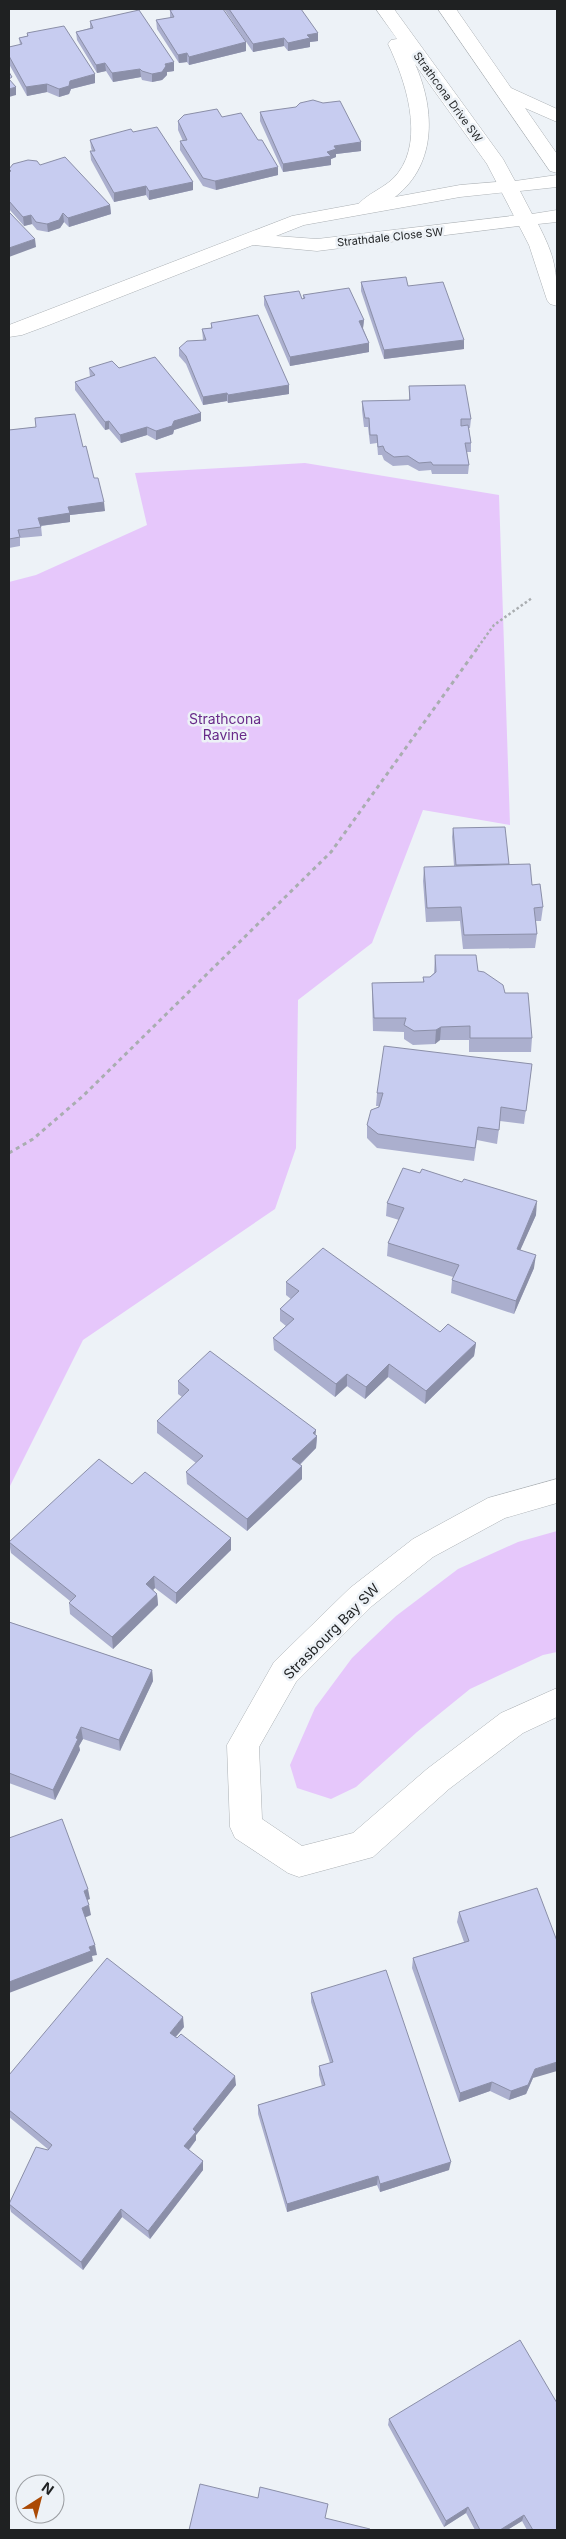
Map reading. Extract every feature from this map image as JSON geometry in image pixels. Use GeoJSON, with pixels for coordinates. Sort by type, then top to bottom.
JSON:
{"type":"FeatureCollection","features":[{"type":"Feature","properties":{"kind":"street"},"geometry":{"type":"LineString","coordinates":[[366,207],[384,196],[410,172],[420,143],[420,112],[408,66],[380,9]]}},
{"type":"Feature","properties":{"kind":"street","name":"Strathcona Drive SW"},"geometry":{"type":"LineString","coordinates":[[385,9],[496,163],[528,220],[539,244],[557,300]]}},
{"type":"Feature","properties":{"kind":"street"},"geometry":{"type":"LineString","coordinates":[[447,9],[506,91],[557,167]]}},
{"type":"Feature","properties":{"kind":"street"},"geometry":{"type":"LineString","coordinates":[[506,91],[557,116]]}},
{"type":"Feature","properties":{"kind":"street"},"geometry":{"type":"LineString","coordinates":[[509,187],[557,181]]}},
{"type":"Feature","properties":{"kind":"street","name":"Strathdale Close SW"},"geometry":{"type":"LineString","coordinates":[[9,331],[15,331],[42,321],[299,220],[460,191],[509,187]]}},
{"type":"Feature","properties":{"kind":"street"},"geometry":{"type":"LineString","coordinates":[[528,220],[557,216]]}},
{"type":"Feature","properties":{"kind":"street","name":"Strathdale Close SW"},"geometry":{"type":"LineString","coordinates":[[252,239],[317,245],[528,220]]}},
{"type":"Feature","properties":{"kind":"street","name":"Strasbourg Bay SW"},"geometry":{"type":"LineString","coordinates":[[557,1491],[498,1507],[423,1548],[361,1597],[285,1672],[243,1745],[246,1827],[299,1862],[362,1846],[438,1779],[505,1729],[557,1702]]}},
{"type":"Feature","properties":{"kind":"path"},"geometry":{"type":"LineString","coordinates":[[9,1153],[33,1138],[83,1096],[331,852],[494,625],[532,598]]}},
{"type":"Feature","properties":{"kind":"green space","name":"Strathcona Ravine"},"geometry":{"type":"Polygon","coordinates":[[[305,463],[499,495],[510,825],[423,810],[372,943],[298,1000],[296,1148],[275,1209],[83,1340],[9,1488],[9,582],[36,575],[147,525],[135,473],[305,463]]]}},
{"type":"Feature","properties":{"kind":"green space"},"geometry":{"type":"Polygon","coordinates":[[[557,1531],[557,1652],[543,1655],[470,1689],[417,1732],[356,1787],[331,1799],[297,1788],[290,1765],[315,1708],[352,1658],[396,1616],[458,1569],[518,1542],[557,1531]]]}},
{"type":"Feature","properties":{"kind":"building"},"geometry":{"type":"Polygon","coordinates":[[[223,9],[246,42],[189,57],[187,53],[178,55],[156,20],[174,17],[170,10],[223,9]]]}},
{"type":"Feature","properties":{"kind":"building"},"geometry":{"type":"Polygon","coordinates":[[[229,9],[301,9],[318,33],[307,35],[310,38],[288,43],[284,38],[253,44],[229,9]]]}},
{"type":"Feature","properties":{"kind":"building"},"geometry":{"type":"Polygon","coordinates":[[[139,10],[174,62],[165,64],[166,66],[162,72],[152,74],[140,69],[112,73],[105,63],[96,65],[76,32],[93,28],[90,21],[139,10]]]}},
{"type":"Feature","properties":{"kind":"building"},"geometry":{"type":"Polygon","coordinates":[[[64,26],[95,74],[70,81],[69,86],[59,89],[47,84],[26,87],[9,56],[9,47],[22,44],[19,38],[28,36],[27,33],[64,26]]]}},
{"type":"Feature","properties":{"kind":"building"},"geometry":{"type":"Polygon","coordinates":[[[9,79],[16,87],[9,89],[9,79]]]}},
{"type":"Feature","properties":{"kind":"building"},"geometry":{"type":"Polygon","coordinates":[[[313,100],[323,103],[340,101],[361,142],[334,146],[336,149],[327,152],[331,156],[283,164],[260,112],[296,107],[300,103],[313,100]]]}},
{"type":"Feature","properties":{"kind":"building"},"geometry":{"type":"Polygon","coordinates":[[[217,109],[222,117],[241,113],[258,140],[262,140],[278,167],[215,181],[203,178],[180,141],[187,140],[178,121],[184,115],[217,109]]]}},
{"type":"Feature","properties":{"kind":"building"},"geometry":{"type":"Polygon","coordinates":[[[157,127],[193,182],[149,191],[146,186],[114,193],[90,151],[95,151],[90,140],[131,129],[133,132],[157,127]]]}},
{"type":"Feature","properties":{"kind":"building"},"geometry":{"type":"Polygon","coordinates":[[[65,157],[110,205],[68,218],[63,213],[59,220],[47,224],[36,222],[31,215],[23,217],[9,201],[9,172],[11,171],[9,169],[13,164],[28,160],[37,161],[40,165],[65,157]]]}},
{"type":"Feature","properties":{"kind":"building"},"geometry":{"type":"Polygon","coordinates":[[[9,212],[35,239],[9,248],[9,212]]]}},
{"type":"Feature","properties":{"kind":"building"},"geometry":{"type":"Polygon","coordinates":[[[406,277],[408,286],[443,282],[464,340],[384,350],[361,282],[406,277]]]}},
{"type":"Feature","properties":{"kind":"building"},"geometry":{"type":"Polygon","coordinates":[[[349,288],[364,320],[359,321],[369,343],[290,357],[264,296],[299,291],[302,299],[305,298],[303,295],[349,288]]]}},
{"type":"Feature","properties":{"kind":"building"},"geometry":{"type":"Polygon","coordinates":[[[258,315],[289,385],[203,397],[186,356],[179,348],[187,341],[206,340],[202,329],[212,328],[211,323],[258,315]]]}},
{"type":"Feature","properties":{"kind":"building"},"geometry":{"type":"Polygon","coordinates":[[[155,357],[201,413],[174,421],[172,426],[156,431],[147,427],[120,435],[109,421],[105,422],[75,382],[95,375],[89,368],[112,361],[119,368],[155,357]]]}},
{"type":"Feature","properties":{"kind":"building"},"geometry":{"type":"Polygon","coordinates":[[[465,385],[471,419],[461,419],[461,426],[468,425],[471,443],[465,443],[469,465],[433,465],[431,462],[419,463],[408,456],[394,457],[385,451],[383,446],[378,447],[377,435],[370,435],[369,418],[365,418],[362,401],[410,400],[409,386],[465,385]]]}},
{"type":"Feature","properties":{"kind":"building"},"geometry":{"type":"Polygon","coordinates":[[[75,414],[83,447],[86,446],[94,478],[98,478],[104,502],[68,507],[70,513],[38,518],[41,527],[18,530],[20,537],[9,539],[9,430],[36,427],[35,418],[75,414]]]}},
{"type":"Feature","properties":{"kind":"building"},"geometry":{"type":"Polygon","coordinates":[[[505,827],[509,864],[456,865],[453,828],[505,827]]]}},
{"type":"Feature","properties":{"kind":"building"},"geometry":{"type":"Polygon","coordinates":[[[530,864],[532,885],[540,884],[543,907],[534,908],[537,934],[464,935],[461,907],[427,908],[424,867],[530,864]]]}},
{"type":"Feature","properties":{"kind":"building"},"geometry":{"type":"Polygon","coordinates":[[[435,955],[476,955],[478,971],[484,972],[503,985],[505,993],[528,993],[532,1038],[470,1038],[470,1026],[441,1027],[436,1030],[414,1031],[404,1025],[406,1018],[374,1018],[372,983],[424,982],[423,977],[430,977],[436,972],[435,955]]]}},
{"type":"Feature","properties":{"kind":"building"},"geometry":{"type":"Polygon","coordinates":[[[384,1046],[532,1064],[526,1111],[501,1107],[499,1130],[478,1127],[475,1148],[378,1134],[367,1125],[371,1110],[379,1107],[383,1093],[377,1093],[384,1046]]]}},
{"type":"Feature","properties":{"kind":"building"},"geometry":{"type":"Polygon","coordinates":[[[403,1168],[420,1173],[422,1169],[462,1182],[464,1179],[537,1201],[517,1249],[536,1255],[516,1301],[452,1280],[459,1265],[388,1243],[404,1208],[387,1203],[403,1168]]]}},
{"type":"Feature","properties":{"kind":"building"},"geometry":{"type":"Polygon","coordinates":[[[323,1248],[440,1332],[448,1324],[476,1343],[426,1391],[389,1364],[366,1387],[347,1374],[336,1384],[273,1338],[294,1319],[280,1309],[299,1291],[286,1282],[323,1248]]]}},
{"type":"Feature","properties":{"kind":"building"},"geometry":{"type":"Polygon","coordinates":[[[210,1351],[316,1430],[313,1433],[317,1436],[292,1459],[302,1466],[247,1519],[186,1472],[203,1456],[157,1421],[189,1390],[178,1381],[210,1351]]]}},
{"type":"Feature","properties":{"kind":"building"},"geometry":{"type":"Polygon","coordinates":[[[99,1459],[132,1484],[145,1472],[231,1538],[176,1593],[154,1576],[146,1584],[157,1594],[112,1637],[69,1603],[76,1596],[9,1542],[99,1459]]]}},
{"type":"Feature","properties":{"kind":"building"},"geometry":{"type":"Polygon","coordinates":[[[9,1622],[152,1670],[119,1740],[81,1727],[76,1738],[78,1739],[53,1790],[9,1773],[9,1622]]]}},
{"type":"Feature","properties":{"kind":"building"},"geometry":{"type":"Polygon","coordinates":[[[62,1819],[88,1889],[84,1891],[89,1905],[82,1908],[95,1945],[89,1947],[91,1951],[9,1982],[9,1838],[62,1819]]]}},
{"type":"Feature","properties":{"kind":"building"},"geometry":{"type":"Polygon","coordinates":[[[537,1888],[557,1941],[557,2062],[535,2069],[528,2085],[511,2091],[492,2082],[460,2093],[413,1958],[469,1941],[459,1912],[537,1888]]]}},
{"type":"Feature","properties":{"kind":"building"},"geometry":{"type":"Polygon","coordinates":[[[107,1958],[183,2017],[170,2033],[177,2038],[181,2034],[235,2076],[193,2129],[196,2132],[184,2146],[203,2161],[148,2231],[121,2209],[81,2262],[9,2204],[36,2147],[48,2150],[52,2145],[9,2110],[9,2075],[107,1958]]]}},
{"type":"Feature","properties":{"kind":"building"},"geometry":{"type":"Polygon","coordinates":[[[386,1970],[451,2162],[380,2184],[378,2176],[287,2204],[258,2105],[325,2085],[319,2066],[333,2062],[311,1993],[386,1970]]]}},
{"type":"Feature","properties":{"kind":"building"},"geometry":{"type":"Polygon","coordinates":[[[520,2340],[557,2403],[557,2530],[533,2530],[524,2515],[500,2530],[480,2530],[468,2507],[446,2521],[389,2419],[520,2340]]]}},
{"type":"Feature","properties":{"kind":"building"},"geometry":{"type":"Polygon","coordinates":[[[200,2484],[258,2498],[260,2487],[328,2504],[325,2518],[370,2530],[189,2530],[200,2484]]]}}]}
